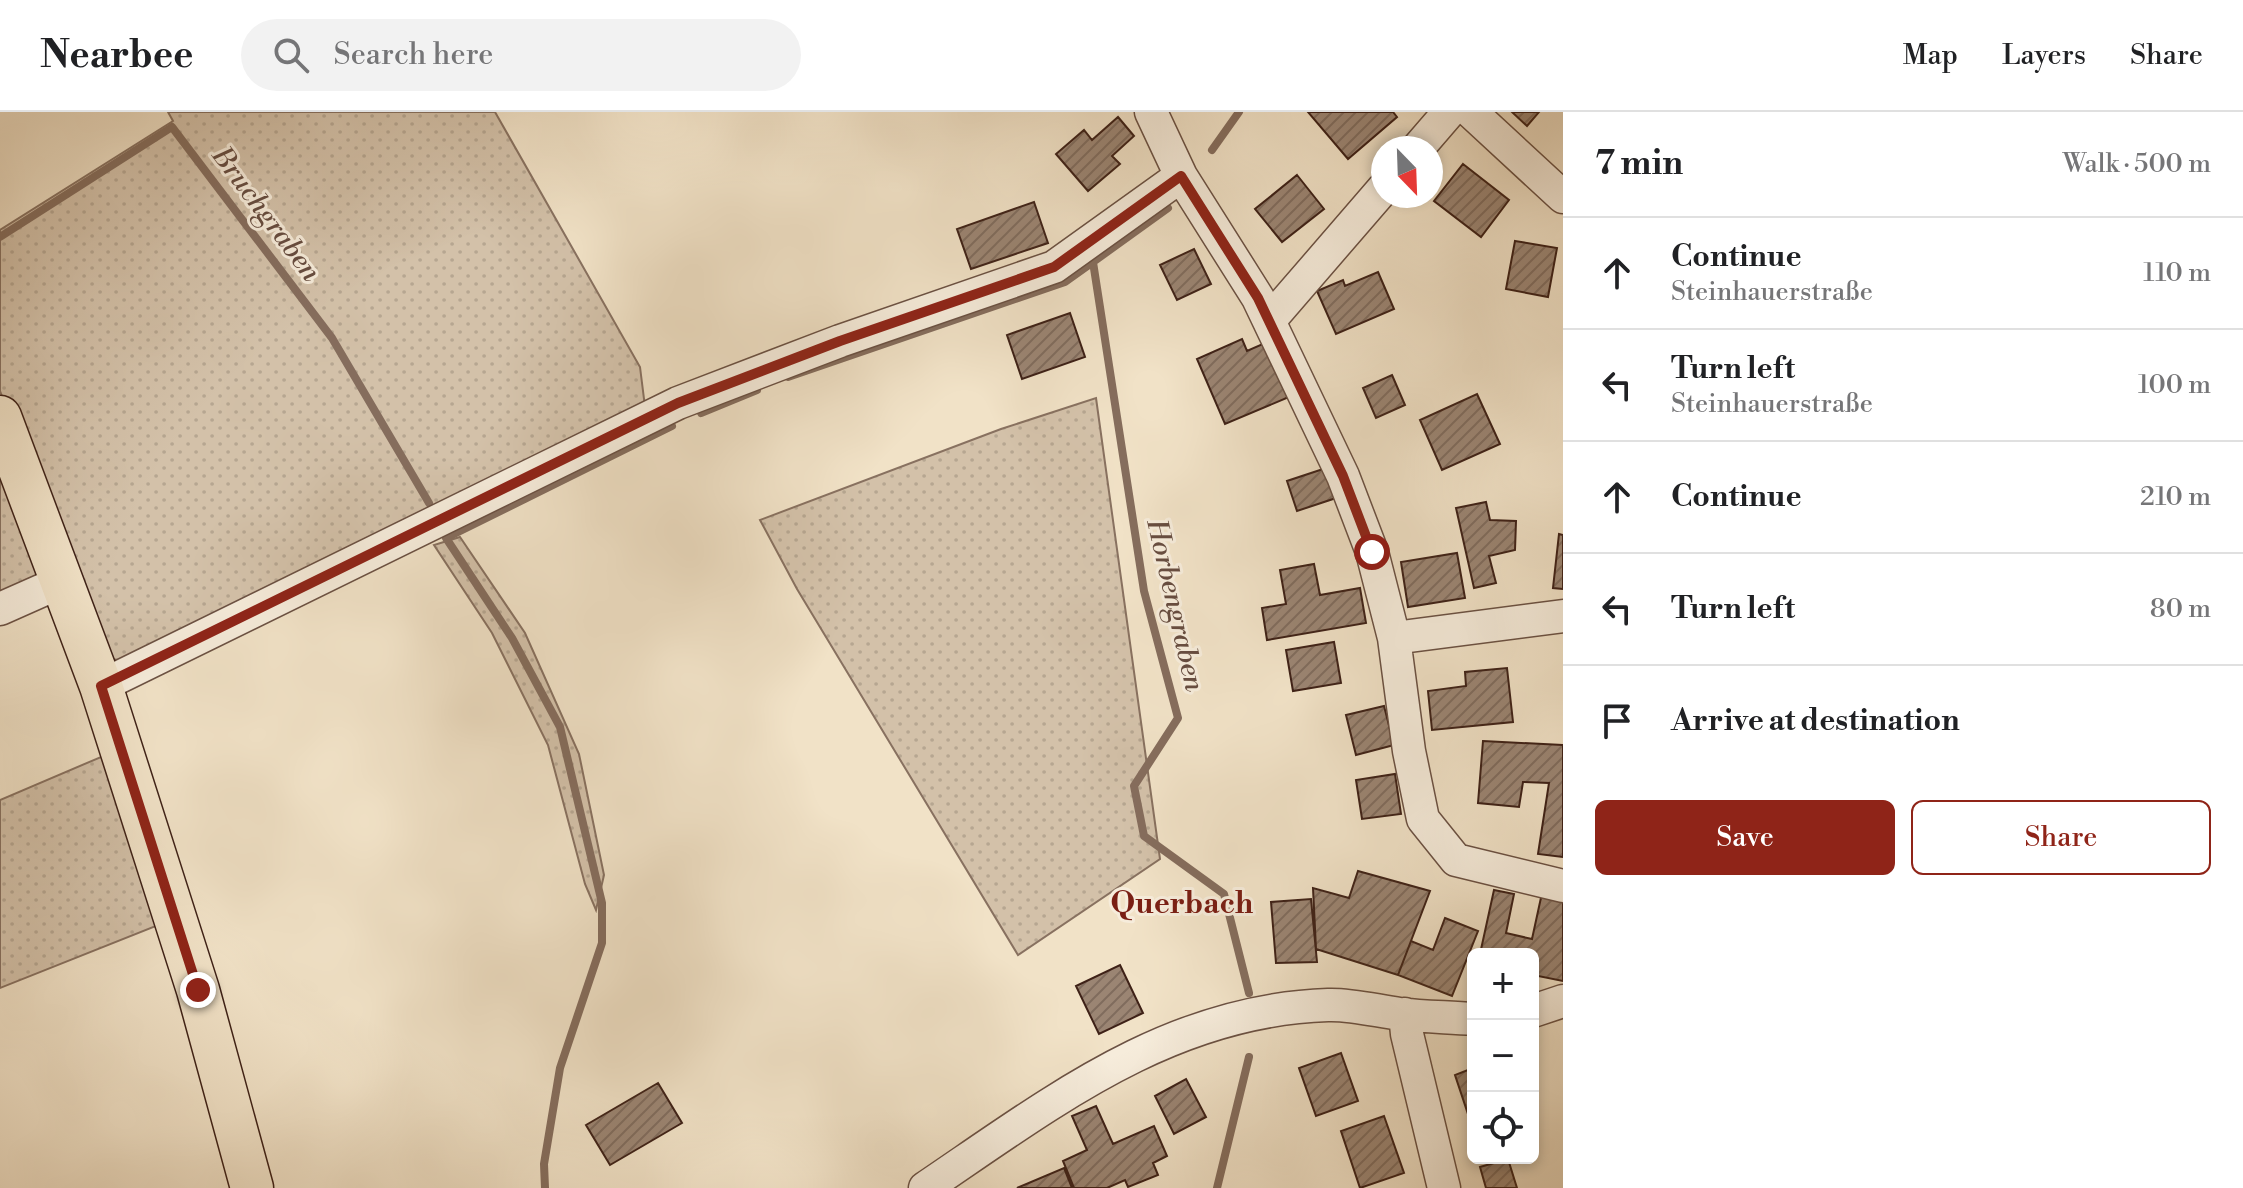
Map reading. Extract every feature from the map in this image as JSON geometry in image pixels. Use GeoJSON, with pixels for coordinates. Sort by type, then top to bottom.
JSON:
{"type":"FeatureCollection","features":[{"type":"Feature","properties":{"kind":"main road"},"geometry":{"type":"LineString","coordinates":[[0,417],[101,686],[198,990],[252,1188]]}},
{"type":"Feature","properties":{"kind":"street"},"geometry":{"type":"LineString","coordinates":[[1151,112],[1181,176],[1258,298],[1348,489],[1372,552],[1394,638],[1409,751],[1423,819],[1456,860],[1563,886]]}},
{"type":"Feature","properties":{"kind":"street"},"geometry":{"type":"LineString","coordinates":[[1428,136],[1449,112]]}},
{"type":"Feature","properties":{"kind":"street"},"geometry":{"type":"LineString","coordinates":[[1471,112],[1563,197]]}},
{"type":"Feature","properties":{"kind":"street"},"geometry":{"type":"LineString","coordinates":[[101,686],[678,403],[840,341],[1054,267],[1181,176]]}},
{"type":"Feature","properties":{"kind":"street"},"geometry":{"type":"LineString","coordinates":[[1269,321],[1371,203]]}},
{"type":"Feature","properties":{"kind":"street"},"geometry":{"type":"LineString","coordinates":[[0,609],[63,581]]}},
{"type":"Feature","properties":{"kind":"street"},"geometry":{"type":"LineString","coordinates":[[1394,638],[1563,616]]}},
{"type":"Feature","properties":{"kind":"street"},"geometry":{"type":"LineString","coordinates":[[1539,1009],[1563,1001]]}},
{"type":"Feature","properties":{"kind":"street"},"geometry":{"type":"LineString","coordinates":[[925,1188],[1084,1081],[1179,1034],[1269,1009],[1331,1004],[1467,1019]]}},
{"type":"Feature","properties":{"kind":"street"},"geometry":{"type":"LineString","coordinates":[[1405,1014],[1407,1034],[1444,1188]]}},
{"type":"Feature","properties":{"kind":"shaded area"},"geometry":{"type":"Polygon","coordinates":[[[168,112],[495,112],[640,367],[645,407],[122,662],[107,657],[0,391],[0,230],[173,121],[168,112]]]}},
{"type":"Feature","properties":{"kind":"shaded area"},"geometry":{"type":"Polygon","coordinates":[[[1096,398],[1160,859],[1018,955],[797,589],[760,520],[1001,429],[1096,398]]]}},
{"type":"Feature","properties":{"kind":"shaded area"},"geometry":{"type":"Polygon","coordinates":[[[0,447],[47,578],[0,598],[0,447]]]}},
{"type":"Feature","properties":{"kind":"shaded area"},"geometry":{"type":"Polygon","coordinates":[[[460,537],[525,633],[579,754],[604,875],[596,910],[585,884],[548,745],[492,633],[434,545],[460,537]]]}},
{"type":"Feature","properties":{"kind":"shaded area"},"geometry":{"type":"Polygon","coordinates":[[[108,754],[161,924],[0,988],[0,800],[108,754]]]}},
{"type":"Feature","properties":{"kind":"building"},"geometry":{"type":"Polygon","coordinates":[[[1308,112],[1393,112],[1397,117],[1371,136],[1348,159],[1308,112]]]}},
{"type":"Feature","properties":{"kind":"building"},"geometry":{"type":"Polygon","coordinates":[[[1512,112],[1539,112],[1527,126],[1512,112]]]}},
{"type":"Feature","properties":{"kind":"building"},"geometry":{"type":"Polygon","coordinates":[[[1118,117],[1134,136],[1112,156],[1120,164],[1088,191],[1056,154],[1084,130],[1092,140],[1118,117]]]}},
{"type":"Feature","properties":{"kind":"building"},"geometry":{"type":"Polygon","coordinates":[[[1463,164],[1509,200],[1481,237],[1443,208],[1443,190],[1463,164]]]}},
{"type":"Feature","properties":{"kind":"building"},"geometry":{"type":"Polygon","coordinates":[[[1297,175],[1324,209],[1282,242],[1255,209],[1297,175]]]}},
{"type":"Feature","properties":{"kind":"building"},"geometry":{"type":"Polygon","coordinates":[[[1034,202],[1048,243],[971,269],[957,229],[1034,202]]]}},
{"type":"Feature","properties":{"kind":"building"},"geometry":{"type":"Polygon","coordinates":[[[1515,241],[1557,248],[1548,297],[1506,289],[1515,241]]]}},
{"type":"Feature","properties":{"kind":"building"},"geometry":{"type":"Polygon","coordinates":[[[1194,249],[1211,284],[1177,300],[1160,265],[1194,249]]]}},
{"type":"Feature","properties":{"kind":"building"},"geometry":{"type":"Polygon","coordinates":[[[1378,272],[1394,309],[1336,334],[1317,291],[1343,280],[1345,286],[1378,272]]]}},
{"type":"Feature","properties":{"kind":"building"},"geometry":{"type":"Polygon","coordinates":[[[1070,313],[1085,357],[1022,379],[1007,335],[1070,313]]]}},
{"type":"Feature","properties":{"kind":"building"},"geometry":{"type":"Polygon","coordinates":[[[1242,339],[1247,351],[1265,343],[1289,397],[1225,424],[1197,359],[1242,339]]]}},
{"type":"Feature","properties":{"kind":"building"},"geometry":{"type":"Polygon","coordinates":[[[1392,375],[1405,405],[1376,418],[1363,388],[1392,375]]]}},
{"type":"Feature","properties":{"kind":"building"},"geometry":{"type":"Polygon","coordinates":[[[1477,394],[1500,444],[1442,470],[1420,420],[1477,394]]]}},
{"type":"Feature","properties":{"kind":"building"},"geometry":{"type":"Polygon","coordinates":[[[1326,468],[1336,498],[1297,511],[1287,481],[1326,468]]]}},
{"type":"Feature","properties":{"kind":"building"},"geometry":{"type":"Polygon","coordinates":[[[1486,502],[1490,520],[1516,521],[1515,550],[1489,556],[1496,583],[1474,588],[1456,508],[1486,502]]]}},
{"type":"Feature","properties":{"kind":"building"},"geometry":{"type":"Polygon","coordinates":[[[1559,534],[1563,535],[1563,589],[1553,588],[1559,534]]]}},
{"type":"Feature","properties":{"kind":"building"},"geometry":{"type":"Polygon","coordinates":[[[1457,553],[1465,598],[1408,607],[1401,562],[1457,553]]]}},
{"type":"Feature","properties":{"kind":"building"},"geometry":{"type":"Polygon","coordinates":[[[1314,564],[1320,595],[1360,588],[1366,623],[1267,640],[1262,608],[1286,604],[1280,570],[1314,564]]]}},
{"type":"Feature","properties":{"kind":"building"},"geometry":{"type":"Polygon","coordinates":[[[1334,642],[1341,683],[1293,691],[1286,650],[1334,642]]]}},
{"type":"Feature","properties":{"kind":"building"},"geometry":{"type":"Polygon","coordinates":[[[1507,668],[1513,722],[1432,730],[1428,691],[1466,686],[1465,672],[1507,668]]]}},
{"type":"Feature","properties":{"kind":"building"},"geometry":{"type":"Polygon","coordinates":[[[1384,706],[1394,745],[1356,755],[1346,715],[1384,706]]]}},
{"type":"Feature","properties":{"kind":"building"},"geometry":{"type":"Polygon","coordinates":[[[1483,741],[1563,745],[1563,857],[1538,854],[1549,783],[1523,782],[1519,807],[1478,803],[1483,741]]]}},
{"type":"Feature","properties":{"kind":"building"},"geometry":{"type":"Polygon","coordinates":[[[1395,774],[1401,814],[1362,819],[1356,780],[1395,774]]]}},
{"type":"Feature","properties":{"kind":"building"},"geometry":{"type":"Polygon","coordinates":[[[1358,871],[1430,891],[1398,975],[1316,949],[1313,888],[1349,898],[1358,871]]]}},
{"type":"Feature","properties":{"kind":"building"},"geometry":{"type":"Polygon","coordinates":[[[1494,890],[1514,894],[1506,933],[1532,939],[1542,893],[1563,898],[1563,981],[1539,976],[1539,948],[1481,948],[1494,890]]]}},
{"type":"Feature","properties":{"kind":"building"},"geometry":{"type":"Polygon","coordinates":[[[1311,899],[1317,962],[1276,963],[1271,902],[1311,899]]]}},
{"type":"Feature","properties":{"kind":"building"},"geometry":{"type":"Polygon","coordinates":[[[1445,918],[1478,931],[1471,948],[1467,948],[1467,958],[1452,996],[1398,975],[1411,941],[1433,950],[1445,918]]]}},
{"type":"Feature","properties":{"kind":"building"},"geometry":{"type":"Polygon","coordinates":[[[1120,965],[1143,1013],[1099,1034],[1076,986],[1120,965]]]}},
{"type":"Feature","properties":{"kind":"building"},"geometry":{"type":"Polygon","coordinates":[[[1341,1053],[1358,1101],[1316,1116],[1299,1068],[1341,1053]]]}},
{"type":"Feature","properties":{"kind":"building"},"geometry":{"type":"Polygon","coordinates":[[[1467,1070],[1467,1111],[1455,1075],[1467,1070]]]}},
{"type":"Feature","properties":{"kind":"building"},"geometry":{"type":"Polygon","coordinates":[[[1186,1079],[1206,1117],[1174,1134],[1155,1096],[1186,1079]]]}},
{"type":"Feature","properties":{"kind":"building"},"geometry":{"type":"Polygon","coordinates":[[[658,1083],[682,1123],[610,1165],[586,1125],[658,1083]]]}},
{"type":"Feature","properties":{"kind":"building"},"geometry":{"type":"Polygon","coordinates":[[[1096,1106],[1113,1144],[1154,1126],[1167,1156],[1153,1163],[1158,1175],[1128,1187],[1125,1180],[1107,1188],[1074,1188],[1063,1161],[1087,1150],[1072,1116],[1096,1106]]]}},
{"type":"Feature","properties":{"kind":"building"},"geometry":{"type":"Polygon","coordinates":[[[1384,1116],[1404,1173],[1360,1188],[1341,1131],[1384,1116]]]}},
{"type":"Feature","properties":{"kind":"building"},"geometry":{"type":"Polygon","coordinates":[[[1510,1164],[1517,1188],[1486,1188],[1480,1167],[1510,1164]]]}},
{"type":"Feature","properties":{"kind":"building"},"geometry":{"type":"Polygon","coordinates":[[[1064,1168],[1072,1188],[1017,1188],[1064,1168]]]}},
{"type":"Feature","properties":{"kind":"waterway","name":"Horbengraben"},"geometry":{"type":"LineString","coordinates":[[1212,150],[1239,112]]}},
{"type":"Feature","properties":{"kind":"waterway","name":"Bruchgraben"},"geometry":{"type":"LineString","coordinates":[[0,237],[172,127],[332,338],[429,503]]}},
{"type":"Feature","properties":{"kind":"waterway","name":"Horbengraben"},"geometry":{"type":"LineString","coordinates":[[1168,208],[1093,262],[1144,591],[1178,718],[1134,786],[1144,836],[1224,894],[1249,993]]}},
{"type":"Feature","properties":{"kind":"waterway"},"geometry":{"type":"LineString","coordinates":[[788,377],[1065,282],[1093,262]]}},
{"type":"Feature","properties":{"kind":"waterway"},"geometry":{"type":"LineString","coordinates":[[701,413],[757,390]]}},
{"type":"Feature","properties":{"kind":"waterway"},"geometry":{"type":"LineString","coordinates":[[545,1188],[544,1164],[560,1068],[602,943],[602,903],[560,727],[512,638],[446,538],[672,426]]}},
{"type":"Feature","properties":{"kind":"waterway","name":"Horbengraben"},"geometry":{"type":"LineString","coordinates":[[1217,1188],[1249,1057]]}},
{"type":"Feature","properties":{"kind":"district","name":"Querbach"},"geometry":{"type":"Point","coordinates":[1182,904]}},
{"type":"Feature","properties":{"kind":"route"},"geometry":{"type":"LineString","coordinates":[[198,990],[101,686],[678,403],[840,341],[1054,267],[1181,176],[1258,298],[1343,476],[1372,552]]}}]}
